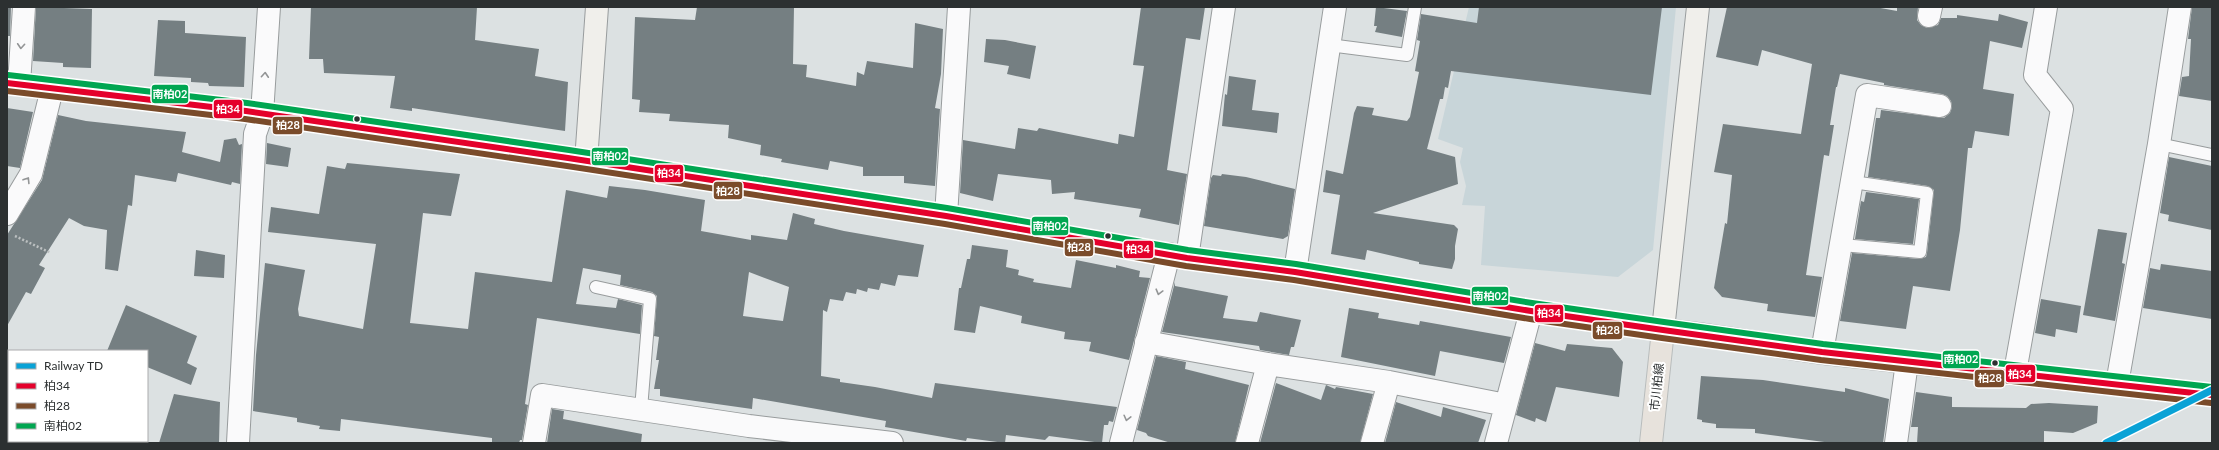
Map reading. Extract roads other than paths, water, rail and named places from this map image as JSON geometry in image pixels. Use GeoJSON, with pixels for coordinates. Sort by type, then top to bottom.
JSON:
{"type":"FeatureCollection","features":[{"type":"Feature","properties":{"kind":"main road"},"geometry":{"type":"LineString","coordinates":[[586,161],[597,7]]}},
{"type":"Feature","properties":{"kind":"main road"},"geometry":{"type":"LineString","coordinates":[[1662,330],[1698,7]]}},
{"type":"Feature","properties":{"kind":"main road"},"geometry":{"type":"LineString","coordinates":[[13,84],[262,114],[586,161],[946,216],[1178,256],[1295,272],[1531,311],[1662,330],[1703,334],[1822,352],[2015,372],[2212,396]]}},
{"type":"Feature","properties":{"kind":"main road","name":"市川柏線"},"geometry":{"type":"LineString","coordinates":[[1651,443],[1662,330]]}},
{"type":"Feature","properties":{"kind":"street"},"geometry":{"type":"LineString","coordinates":[[13,84],[24,7]]}},
{"type":"Feature","properties":{"kind":"street"},"geometry":{"type":"LineString","coordinates":[[238,443],[255,134],[262,114],[269,7]]}},
{"type":"Feature","properties":{"kind":"street"},"geometry":{"type":"LineString","coordinates":[[946,216],[959,7]]}},
{"type":"Feature","properties":{"kind":"street"},"geometry":{"type":"LineString","coordinates":[[1121,443],[1146,342],[1178,256],[1224,7]]}},
{"type":"Feature","properties":{"kind":"street"},"geometry":{"type":"LineString","coordinates":[[1295,272],[1335,7]]}},
{"type":"Feature","properties":{"kind":"street"},"geometry":{"type":"LineString","coordinates":[[2015,372],[2062,109],[2035,75],[2046,7]]}},
{"type":"Feature","properties":{"kind":"street"},"geometry":{"type":"LineString","coordinates":[[2117,384],[2159,144],[2180,7]]}},
{"type":"Feature","properties":{"kind":"street"},"geometry":{"type":"LineString","coordinates":[[7,214],[31,174],[52,89]]}},
{"type":"Feature","properties":{"kind":"street"},"geometry":{"type":"LineString","coordinates":[[1822,352],[1842,245],[1867,95],[1940,106]]}},
{"type":"Feature","properties":{"kind":"street"},"geometry":{"type":"LineString","coordinates":[[1496,443],[1531,311]]}},
{"type":"Feature","properties":{"kind":"street"},"geometry":{"type":"LineString","coordinates":[[1146,342],[1268,364],[1389,382],[1506,405]]}},
{"type":"Feature","properties":{"kind":"street"},"geometry":{"type":"LineString","coordinates":[[1896,443],[1907,362]]}},
{"type":"Feature","properties":{"kind":"street"},"geometry":{"type":"LineString","coordinates":[[1247,443],[1268,364]]}},
{"type":"Feature","properties":{"kind":"street"},"geometry":{"type":"LineString","coordinates":[[1372,443],[1389,382]]}},
{"type":"Feature","properties":{"kind":"street"},"geometry":{"type":"LineString","coordinates":[[534,443],[542,395],[749,426],[892,443]]}},
{"type":"Feature","properties":{"kind":"lane"},"geometry":{"type":"LineString","coordinates":[[1330,45],[1407,55],[1415,7]]}},
{"type":"Feature","properties":{"kind":"lane"},"geometry":{"type":"LineString","coordinates":[[2159,144],[2212,155]]}},
{"type":"Feature","properties":{"kind":"lane"},"geometry":{"type":"LineString","coordinates":[[1842,245],[1920,252],[1927,193],[1853,182]]}},
{"type":"Feature","properties":{"kind":"lane"},"geometry":{"type":"LineString","coordinates":[[596,287],[650,298],[641,409]]}},
{"type":"Feature","properties":{"kind":"rail line","name":"TD"},"geometry":{"type":"LineString","coordinates":[[2106,443],[2212,390]]}}]}
